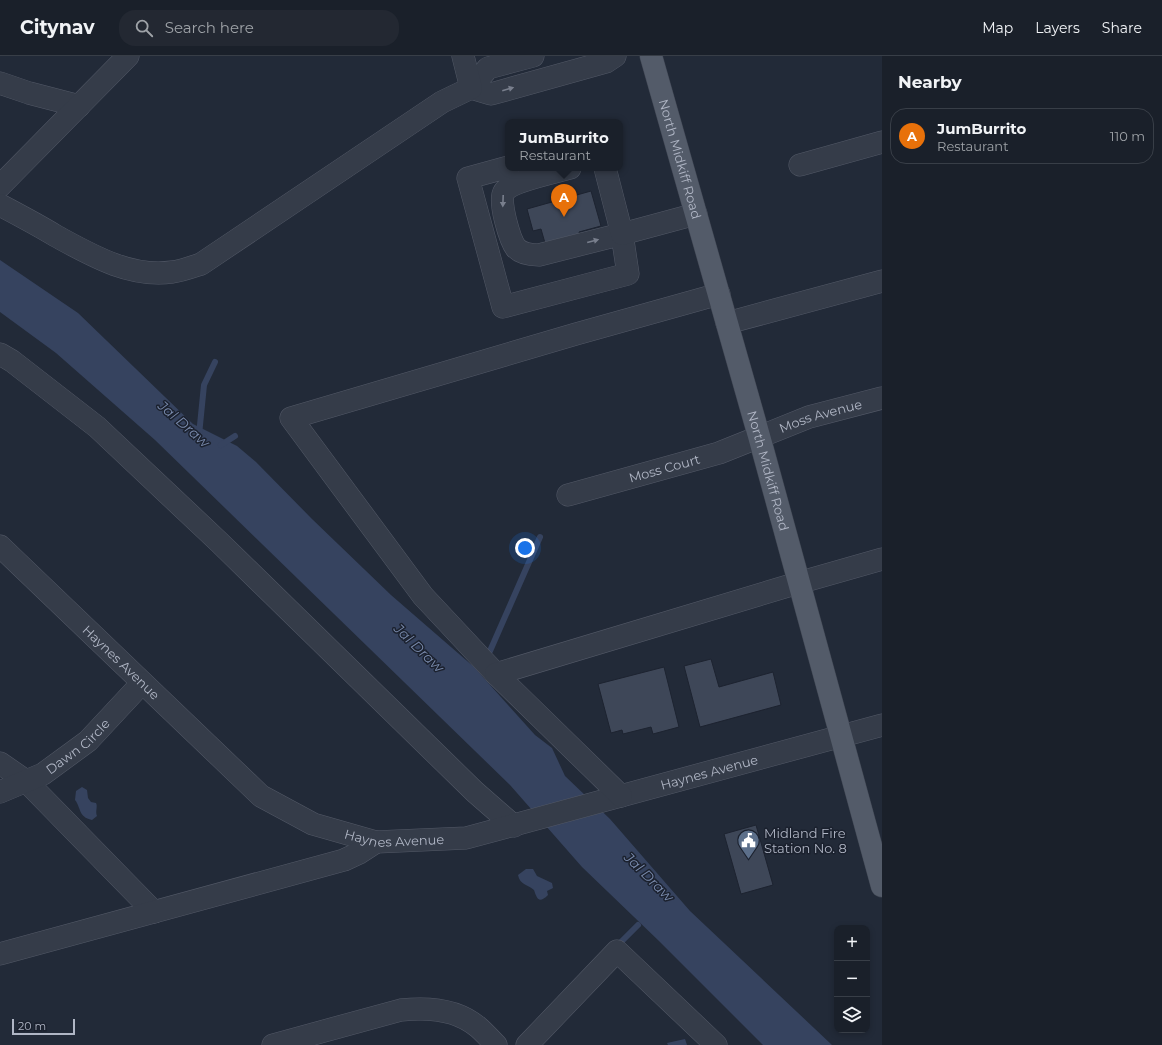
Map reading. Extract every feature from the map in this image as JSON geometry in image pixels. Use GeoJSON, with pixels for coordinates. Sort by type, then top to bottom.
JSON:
{"type":"FeatureCollection","features":[{"type":"Feature","properties":{"kind":"main road","name":"North Midkiff Road"},"geometry":{"type":"LineString","coordinates":[[655,57],[696,214],[759,436],[798,583],[882,884]]}},
{"type":"Feature","properties":{"kind":"street"},"geometry":{"type":"LineString","coordinates":[[0,186],[128,56]]}},
{"type":"Feature","properties":{"kind":"street"},"geometry":{"type":"LineString","coordinates":[[464,56],[471,88]]}},
{"type":"Feature","properties":{"kind":"street"},"geometry":{"type":"LineString","coordinates":[[0,205],[104,261],[139,271],[172,272],[201,264],[442,102],[471,88],[488,68],[533,56]]}},
{"type":"Feature","properties":{"kind":"street"},"geometry":{"type":"LineString","coordinates":[[471,88],[491,94],[606,62],[615,56]]}},
{"type":"Feature","properties":{"kind":"street"},"geometry":{"type":"LineString","coordinates":[[0,83],[29,93],[78,106]]}},
{"type":"Feature","properties":{"kind":"street"},"geometry":{"type":"LineString","coordinates":[[800,164],[882,142]]}},
{"type":"Feature","properties":{"kind":"street"},"geometry":{"type":"LineString","coordinates":[[505,168],[468,178],[503,307],[628,274],[622,234],[606,171]]}},
{"type":"Feature","properties":{"kind":"street"},"geometry":{"type":"LineString","coordinates":[[559,171],[519,182],[504,191],[502,197],[503,211],[513,243],[517,248],[531,255],[539,255],[696,214]]}},
{"type":"Feature","properties":{"kind":"street"},"geometry":{"type":"LineString","coordinates":[[727,323],[882,281]]}},
{"type":"Feature","properties":{"kind":"street"},"geometry":{"type":"LineString","coordinates":[[614,798],[423,596],[291,418],[718,294]]}},
{"type":"Feature","properties":{"kind":"street"},"geometry":{"type":"LineString","coordinates":[[0,354],[12,361],[97,427],[219,542],[475,792],[520,824]]}},
{"type":"Feature","properties":{"kind":"street","name":"Moss Avenue"},"geometry":{"type":"LineString","coordinates":[[759,436],[809,417],[882,398]]}},
{"type":"Feature","properties":{"kind":"street","name":"Moss Court"},"geometry":{"type":"LineString","coordinates":[[568,495],[719,453],[759,436]]}},
{"type":"Feature","properties":{"kind":"street","name":"Haynes Avenue"},"geometry":{"type":"LineString","coordinates":[[0,546],[261,796],[313,824],[376,842],[466,838],[882,725]]}},
{"type":"Feature","properties":{"kind":"street"},"geometry":{"type":"LineString","coordinates":[[496,674],[882,559]]}},
{"type":"Feature","properties":{"kind":"street","name":"Dawn Circle"},"geometry":{"type":"LineString","coordinates":[[0,792],[43,774],[88,741],[142,683]]}},
{"type":"Feature","properties":{"kind":"street"},"geometry":{"type":"LineString","coordinates":[[0,763],[26,781],[154,912]]}},
{"type":"Feature","properties":{"kind":"street"},"geometry":{"type":"LineString","coordinates":[[0,954],[344,860],[359,853],[376,842]]}},
{"type":"Feature","properties":{"kind":"street"},"geometry":{"type":"LineString","coordinates":[[527,1045],[617,951],[716,1045]]}},
{"type":"Feature","properties":{"kind":"street"},"geometry":{"type":"LineString","coordinates":[[273,1045],[401,1010],[422,1008],[455,1013],[478,1026],[496,1045]]}},
{"type":"Feature","properties":{"kind":"water","name":"Jal Draw"},"geometry":{"type":"Polygon","coordinates":[[[0,260],[78,313],[193,424],[237,446],[256,462],[312,519],[391,595],[474,667],[535,735],[552,748],[565,776],[610,819],[690,911],[832,1045],[763,1045],[659,941],[582,867],[510,785],[155,440],[56,353],[0,312],[0,260]]]}},
{"type":"Feature","properties":{"kind":"water"},"geometry":{"type":"Polygon","coordinates":[[[82,787],[87,790],[88,798],[91,802],[96,803],[97,805],[97,816],[92,820],[84,817],[75,800],[76,791],[82,787]]]}},
{"type":"Feature","properties":{"kind":"water"},"geometry":{"type":"Polygon","coordinates":[[[526,869],[533,869],[537,876],[552,883],[553,888],[547,891],[548,895],[545,898],[540,900],[536,896],[534,890],[520,881],[518,875],[526,869]]]}},
{"type":"Feature","properties":{"kind":"water"},"geometry":{"type":"Polygon","coordinates":[[[685,1039],[687,1045],[668,1045],[667,1043],[685,1039]]]}},
{"type":"Feature","properties":{"kind":"building"},"geometry":{"type":"Polygon","coordinates":[[[591,191],[601,226],[579,232],[581,238],[545,243],[541,229],[533,231],[527,209],[591,191]]]}},
{"type":"Feature","properties":{"kind":"building"},"geometry":{"type":"Polygon","coordinates":[[[711,659],[719,687],[773,672],[781,705],[700,727],[684,666],[711,659]]]}},
{"type":"Feature","properties":{"kind":"building"},"geometry":{"type":"Polygon","coordinates":[[[664,667],[679,727],[653,734],[651,727],[623,734],[622,730],[611,733],[598,684],[664,667]]]}},
{"type":"Feature","properties":{"kind":"building","name":"Midland Fire Station No. 8"},"geometry":{"type":"Polygon","coordinates":[[[756,825],[773,885],[741,894],[724,834],[756,825]]]}},
{"type":"Feature","properties":{"kind":"waterway","name":"Jal Draw"},"geometry":{"type":"LineString","coordinates":[[199,435],[204,385],[215,362]]}},
{"type":"Feature","properties":{"kind":"waterway"},"geometry":{"type":"LineString","coordinates":[[221,445],[235,436]]}},
{"type":"Feature","properties":{"kind":"waterway"},"geometry":{"type":"LineString","coordinates":[[490,651],[540,537]]}},
{"type":"Feature","properties":{"kind":"waterway"},"geometry":{"type":"LineString","coordinates":[[617,946],[638,925]]}},
{"type":"Feature","properties":{"kind":"place","name":"JumBurrito"},"geometry":{"type":"Point","coordinates":[564,217]}},
{"type":"Feature","properties":{"kind":"place","name":"Midland Fire Station No. 8"},"geometry":{"type":"Point","coordinates":[749,860]}}]}
